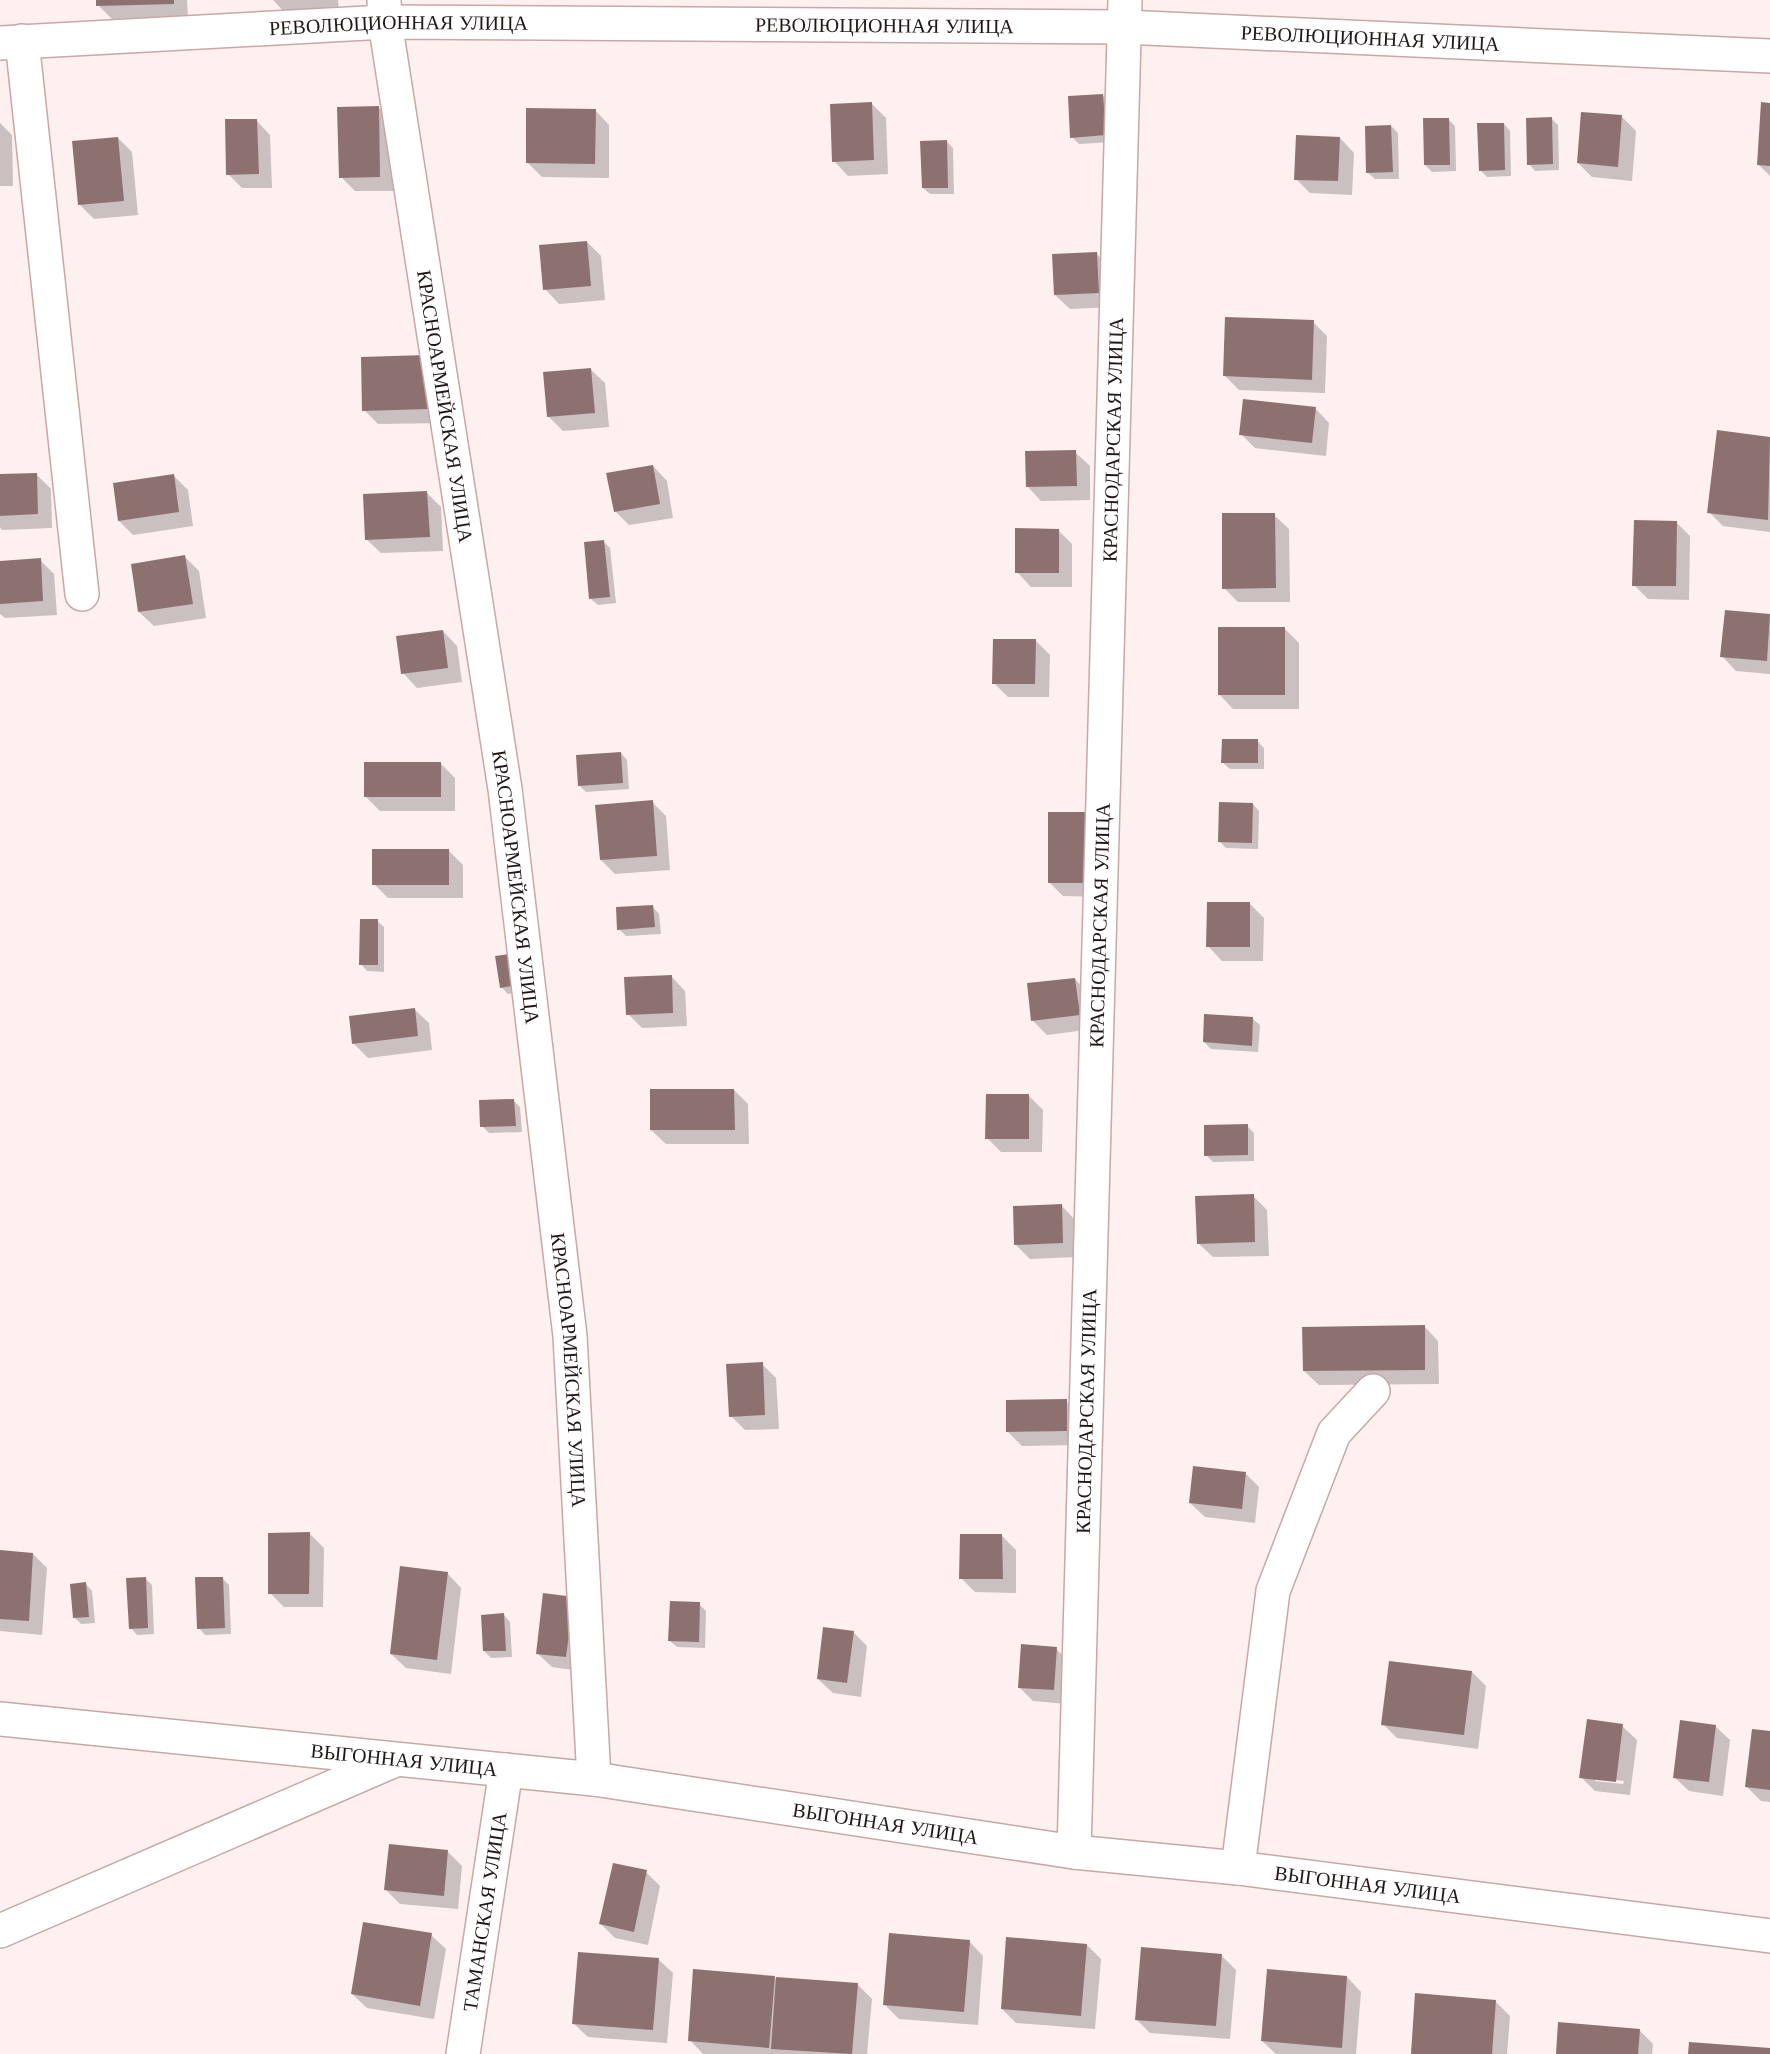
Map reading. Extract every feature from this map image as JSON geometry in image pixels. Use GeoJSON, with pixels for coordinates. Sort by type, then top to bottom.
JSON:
{"type":"FeatureCollection","features":[{"type":"Feature","properties":{"kind":"street","name":"РЕВОЛЮЦИОННАЯ УЛИЦА"},"geometry":{"type":"LineString","coordinates":[[11,42],[385,11],[1125,14],[1770,56]]}},
{"type":"Feature","properties":{"kind":"street","name":"КРАСНОАРМЕЙСКАЯ УЛИЦА"},"geometry":{"type":"LineString","coordinates":[[385,11],[508,812],[570,1336],[594,1779]]}},
{"type":"Feature","properties":{"kind":"street","name":"КРАСНОДАРСКАЯ УЛИЦА"},"geometry":{"type":"LineString","coordinates":[[1074,1852],[1125,14]]}},
{"type":"Feature","properties":{"kind":"street"},"geometry":{"type":"LineString","coordinates":[[11,42],[82,594]]}},
{"type":"Feature","properties":{"kind":"street"},"geometry":{"type":"LineString","coordinates":[[1238,1868],[1273,1591],[1334,1433],[1373,1391]]}},
{"type":"Feature","properties":{"kind":"street","name":"ВЫГОННАЯ УЛИЦА"},"geometry":{"type":"LineString","coordinates":[[0,1719],[594,1779],[1074,1852],[1238,1868],[1770,1936]]}},
{"type":"Feature","properties":{"kind":"street"},"geometry":{"type":"LineString","coordinates":[[0,1931],[396,1760]]}},
{"type":"Feature","properties":{"kind":"street","name":"ТАМАНСКАЯ УЛИЦА"},"geometry":{"type":"LineString","coordinates":[[463,2054],[506,1770]]}},
{"type":"Feature","properties":{"kind":"building"},"geometry":{"type":"Polygon","coordinates":[[[96,0],[174,0],[174,4],[96,6],[96,0]]]}},
{"type":"Feature","properties":{"kind":"building"},"geometry":{"type":"Polygon","coordinates":[[[1103,94],[1106,135],[1070,138],[1068,96],[1103,94]]]}},
{"type":"Feature","properties":{"kind":"building"},"geometry":{"type":"Polygon","coordinates":[[[872,102],[874,160],[832,162],[830,104],[872,102]]]}},
{"type":"Feature","properties":{"kind":"building"},"geometry":{"type":"Polygon","coordinates":[[[1761,102],[1770,103],[1770,166],[1757,165],[1761,102]]]}},
{"type":"Feature","properties":{"kind":"building"},"geometry":{"type":"Polygon","coordinates":[[[379,106],[380,177],[339,178],[337,107],[379,106]]]}},
{"type":"Feature","properties":{"kind":"building"},"geometry":{"type":"Polygon","coordinates":[[[526,108],[596,109],[595,164],[526,163],[526,108]]]}},
{"type":"Feature","properties":{"kind":"building"},"geometry":{"type":"Polygon","coordinates":[[[1581,112],[1622,115],[1618,167],[1577,163],[1581,112]]]}},
{"type":"Feature","properties":{"kind":"building"},"geometry":{"type":"Polygon","coordinates":[[[1552,117],[1553,164],[1527,165],[1526,118],[1552,117]]]}},
{"type":"Feature","properties":{"kind":"building"},"geometry":{"type":"Polygon","coordinates":[[[1423,118],[1449,118],[1450,165],[1424,165],[1423,118]]]}},
{"type":"Feature","properties":{"kind":"building"},"geometry":{"type":"Polygon","coordinates":[[[225,119],[257,119],[259,174],[226,175],[225,119]]]}},
{"type":"Feature","properties":{"kind":"building"},"geometry":{"type":"Polygon","coordinates":[[[1477,123],[1504,123],[1505,170],[1479,171],[1477,123]]]}},
{"type":"Feature","properties":{"kind":"building"},"geometry":{"type":"Polygon","coordinates":[[[1391,125],[1393,172],[1366,173],[1365,126],[1391,125]]]}},
{"type":"Feature","properties":{"kind":"building"},"geometry":{"type":"Polygon","coordinates":[[[1296,135],[1340,137],[1338,181],[1294,180],[1296,135]]]}},
{"type":"Feature","properties":{"kind":"building"},"geometry":{"type":"Polygon","coordinates":[[[118,137],[124,201],[78,205],[72,141],[118,137]]]}},
{"type":"Feature","properties":{"kind":"building"},"geometry":{"type":"Polygon","coordinates":[[[947,140],[948,188],[922,188],[920,141],[947,140]]]}},
{"type":"Feature","properties":{"kind":"building"},"geometry":{"type":"Polygon","coordinates":[[[587,241],[591,286],[543,290],[539,245],[587,241]]]}},
{"type":"Feature","properties":{"kind":"building"},"geometry":{"type":"Polygon","coordinates":[[[1097,252],[1099,293],[1054,295],[1052,254],[1097,252]]]}},
{"type":"Feature","properties":{"kind":"building"},"geometry":{"type":"Polygon","coordinates":[[[1225,317],[1314,320],[1312,380],[1223,376],[1225,317]]]}},
{"type":"Feature","properties":{"kind":"building"},"geometry":{"type":"Polygon","coordinates":[[[426,355],[428,409],[362,411],[361,357],[426,355]]]}},
{"type":"Feature","properties":{"kind":"building"},"geometry":{"type":"Polygon","coordinates":[[[591,368],[595,413],[547,417],[543,372],[591,368]]]}},
{"type":"Feature","properties":{"kind":"building"},"geometry":{"type":"Polygon","coordinates":[[[1243,399],[1316,407],[1312,443],[1239,435],[1243,399]]]}},
{"type":"Feature","properties":{"kind":"building"},"geometry":{"type":"Polygon","coordinates":[[[1717,430],[1770,437],[1768,520],[1707,513],[1717,430]]]}},
{"type":"Feature","properties":{"kind":"building"},"geometry":{"type":"Polygon","coordinates":[[[1076,450],[1077,486],[1026,487],[1025,451],[1076,450]]]}},
{"type":"Feature","properties":{"kind":"building"},"geometry":{"type":"Polygon","coordinates":[[[653,465],[660,504],[614,512],[606,473],[653,465]]]}},
{"type":"Feature","properties":{"kind":"building"},"geometry":{"type":"Polygon","coordinates":[[[37,473],[38,514],[0,516],[0,474],[37,473]]]}},
{"type":"Feature","properties":{"kind":"building"},"geometry":{"type":"Polygon","coordinates":[[[174,474],[179,512],[118,521],[113,483],[174,474]]]}},
{"type":"Feature","properties":{"kind":"building"},"geometry":{"type":"Polygon","coordinates":[[[427,491],[430,537],[365,540],[363,494],[427,491]]]}},
{"type":"Feature","properties":{"kind":"building"},"geometry":{"type":"Polygon","coordinates":[[[1222,513],[1275,513],[1276,588],[1222,589],[1222,513]]]}},
{"type":"Feature","properties":{"kind":"building"},"geometry":{"type":"Polygon","coordinates":[[[1634,520],[1677,521],[1676,586],[1632,586],[1634,520]]]}},
{"type":"Feature","properties":{"kind":"building"},"geometry":{"type":"Polygon","coordinates":[[[1015,528],[1059,529],[1059,573],[1015,573],[1015,528]]]}},
{"type":"Feature","properties":{"kind":"building"},"geometry":{"type":"Polygon","coordinates":[[[604,540],[610,597],[589,599],[584,542],[604,540]]]}},
{"type":"Feature","properties":{"kind":"building"},"geometry":{"type":"Polygon","coordinates":[[[185,555],[193,604],[138,612],[131,564],[185,555]]]}},
{"type":"Feature","properties":{"kind":"building"},"geometry":{"type":"Polygon","coordinates":[[[41,558],[43,601],[0,604],[0,561],[41,558]]]}},
{"type":"Feature","properties":{"kind":"building"},"geometry":{"type":"Polygon","coordinates":[[[1725,610],[1770,614],[1767,661],[1720,657],[1725,610]]]}},
{"type":"Feature","properties":{"kind":"building"},"geometry":{"type":"Polygon","coordinates":[[[1218,627],[1285,627],[1285,695],[1218,695],[1218,627]]]}},
{"type":"Feature","properties":{"kind":"building"},"geometry":{"type":"Polygon","coordinates":[[[443,630],[448,668],[401,674],[396,636],[443,630]]]}},
{"type":"Feature","properties":{"kind":"building"},"geometry":{"type":"Polygon","coordinates":[[[993,639],[1036,639],[1035,684],[992,684],[993,639]]]}},
{"type":"Feature","properties":{"kind":"building"},"geometry":{"type":"Polygon","coordinates":[[[1222,739],[1258,739],[1258,763],[1221,763],[1222,739]]]}},
{"type":"Feature","properties":{"kind":"building"},"geometry":{"type":"Polygon","coordinates":[[[621,752],[623,783],[578,786],[576,755],[621,752]]]}},
{"type":"Feature","properties":{"kind":"building"},"geometry":{"type":"Polygon","coordinates":[[[364,762],[441,762],[441,797],[364,797],[364,762]]]}},
{"type":"Feature","properties":{"kind":"building"},"geometry":{"type":"Polygon","coordinates":[[[653,800],[657,856],[600,860],[595,805],[653,800]]]}},
{"type":"Feature","properties":{"kind":"building"},"geometry":{"type":"Polygon","coordinates":[[[1219,802],[1253,803],[1252,843],[1218,842],[1219,802]]]}},
{"type":"Feature","properties":{"kind":"building"},"geometry":{"type":"Polygon","coordinates":[[[1048,812],[1095,812],[1094,883],[1048,883],[1048,812]]]}},
{"type":"Feature","properties":{"kind":"building"},"geometry":{"type":"Polygon","coordinates":[[[372,849],[449,849],[449,885],[372,885],[372,849]]]}},
{"type":"Feature","properties":{"kind":"building"},"geometry":{"type":"Polygon","coordinates":[[[1207,902],[1250,902],[1250,947],[1206,947],[1207,902]]]}},
{"type":"Feature","properties":{"kind":"building"},"geometry":{"type":"Polygon","coordinates":[[[653,905],[655,927],[617,930],[616,907],[653,905]]]}},
{"type":"Feature","properties":{"kind":"building"},"geometry":{"type":"Polygon","coordinates":[[[360,919],[378,919],[378,965],[359,965],[360,919]]]}},
{"type":"Feature","properties":{"kind":"building"},"geometry":{"type":"Polygon","coordinates":[[[526,952],[530,983],[500,988],[495,956],[526,952]]]}},
{"type":"Feature","properties":{"kind":"building"},"geometry":{"type":"Polygon","coordinates":[[[672,975],[673,1013],[626,1015],[624,977],[672,975]]]}},
{"type":"Feature","properties":{"kind":"building"},"geometry":{"type":"Polygon","coordinates":[[[1075,978],[1080,1015],[1031,1021],[1027,983],[1075,978]]]}},
{"type":"Feature","properties":{"kind":"building"},"geometry":{"type":"Polygon","coordinates":[[[415,1008],[418,1036],[352,1044],[349,1016],[415,1008]]]}},
{"type":"Feature","properties":{"kind":"building"},"geometry":{"type":"Polygon","coordinates":[[[1204,1014],[1253,1017],[1252,1046],[1203,1042],[1204,1014]]]}},
{"type":"Feature","properties":{"kind":"building"},"geometry":{"type":"Polygon","coordinates":[[[650,1089],[734,1089],[735,1130],[650,1130],[650,1089]]]}},
{"type":"Feature","properties":{"kind":"building"},"geometry":{"type":"Polygon","coordinates":[[[986,1094],[1029,1094],[1029,1139],[985,1139],[986,1094]]]}},
{"type":"Feature","properties":{"kind":"building"},"geometry":{"type":"Polygon","coordinates":[[[514,1099],[516,1126],[480,1127],[479,1100],[514,1099]]]}},
{"type":"Feature","properties":{"kind":"building"},"geometry":{"type":"Polygon","coordinates":[[[1248,1124],[1248,1155],[1204,1156],[1204,1125],[1248,1124]]]}},
{"type":"Feature","properties":{"kind":"building"},"geometry":{"type":"Polygon","coordinates":[[[1254,1194],[1255,1242],[1197,1244],[1195,1196],[1254,1194]]]}},
{"type":"Feature","properties":{"kind":"building"},"geometry":{"type":"Polygon","coordinates":[[[1062,1204],[1063,1243],[1014,1245],[1013,1206],[1062,1204]]]}},
{"type":"Feature","properties":{"kind":"building"},"geometry":{"type":"Polygon","coordinates":[[[1425,1325],[1425,1370],[1303,1371],[1302,1327],[1425,1325]]]}},
{"type":"Feature","properties":{"kind":"building"},"geometry":{"type":"Polygon","coordinates":[[[763,1362],[765,1415],[729,1417],[726,1364],[763,1362]]]}},
{"type":"Feature","properties":{"kind":"building"},"geometry":{"type":"Polygon","coordinates":[[[1067,1399],[1067,1431],[1006,1432],[1006,1400],[1067,1399]]]}},
{"type":"Feature","properties":{"kind":"building"},"geometry":{"type":"Polygon","coordinates":[[[1193,1466],[1246,1472],[1242,1509],[1189,1503],[1193,1466]]]}},
{"type":"Feature","properties":{"kind":"building"},"geometry":{"type":"Polygon","coordinates":[[[310,1532],[309,1594],[268,1594],[268,1533],[310,1532]]]}},
{"type":"Feature","properties":{"kind":"building"},"geometry":{"type":"Polygon","coordinates":[[[960,1534],[1002,1534],[1003,1579],[959,1579],[960,1534]]]}},
{"type":"Feature","properties":{"kind":"building"},"geometry":{"type":"Polygon","coordinates":[[[0,1550],[33,1553],[29,1621],[0,1619],[0,1550]]]}},
{"type":"Feature","properties":{"kind":"building"},"geometry":{"type":"Polygon","coordinates":[[[400,1566],[448,1572],[437,1660],[390,1654],[400,1566]]]}},
{"type":"Feature","properties":{"kind":"building"},"geometry":{"type":"Polygon","coordinates":[[[146,1577],[148,1628],[129,1629],[126,1578],[146,1577]]]}},
{"type":"Feature","properties":{"kind":"building"},"geometry":{"type":"Polygon","coordinates":[[[195,1577],[223,1577],[225,1628],[197,1629],[195,1577]]]}},
{"type":"Feature","properties":{"kind":"building"},"geometry":{"type":"Polygon","coordinates":[[[86,1582],[89,1617],[73,1618],[70,1584],[86,1582]]]}},
{"type":"Feature","properties":{"kind":"building"},"geometry":{"type":"Polygon","coordinates":[[[543,1593],[574,1597],[566,1657],[536,1654],[543,1593]]]}},
{"type":"Feature","properties":{"kind":"building"},"geometry":{"type":"Polygon","coordinates":[[[670,1601],[700,1602],[699,1642],[668,1641],[670,1601]]]}},
{"type":"Feature","properties":{"kind":"building"},"geometry":{"type":"Polygon","coordinates":[[[504,1613],[506,1651],[483,1651],[481,1615],[504,1613]]]}},
{"type":"Feature","properties":{"kind":"building"},"geometry":{"type":"Polygon","coordinates":[[[823,1627],[854,1631],[847,1683],[817,1679],[823,1627]]]}},
{"type":"Feature","properties":{"kind":"building"},"geometry":{"type":"Polygon","coordinates":[[[1021,1644],[1057,1647],[1054,1690],[1018,1688],[1021,1644]]]}},
{"type":"Feature","properties":{"kind":"building"},"geometry":{"type":"Polygon","coordinates":[[[1389,1661],[1472,1671],[1464,1735],[1381,1725],[1389,1661]]]}},
{"type":"Feature","properties":{"kind":"building"},"geometry":{"type":"Polygon","coordinates":[[[1587,1719],[1623,1724],[1616,1782],[1579,1778],[1587,1719]]]}},
{"type":"Feature","properties":{"kind":"building"},"geometry":{"type":"Polygon","coordinates":[[[1680,1720],[1716,1725],[1709,1782],[1673,1778],[1680,1720]]]}},
{"type":"Feature","properties":{"kind":"building"},"geometry":{"type":"Polygon","coordinates":[[[1752,1729],[1770,1731],[1770,1790],[1745,1787],[1752,1729]]]}},
{"type":"Feature","properties":{"kind":"building"},"geometry":{"type":"Polygon","coordinates":[[[389,1844],[448,1850],[444,1896],[384,1890],[389,1844]]]}},
{"type":"Feature","properties":{"kind":"building"},"geometry":{"type":"Polygon","coordinates":[[[613,1863],[647,1870],[634,1932],[599,1924],[613,1863]]]}},
{"type":"Feature","properties":{"kind":"building"},"geometry":{"type":"Polygon","coordinates":[[[363,1922],[432,1933],[420,2006],[351,1994],[363,1922]]]}},
{"type":"Feature","properties":{"kind":"building"},"geometry":{"type":"Polygon","coordinates":[[[889,1933],[970,1940],[964,2012],[883,2005],[889,1933]]]}},
{"type":"Feature","properties":{"kind":"building"},"geometry":{"type":"Polygon","coordinates":[[[1006,1937],[1087,1944],[1081,2016],[1001,2009],[1006,1937]]]}},
{"type":"Feature","properties":{"kind":"building"},"geometry":{"type":"Polygon","coordinates":[[[1141,1947],[1222,1954],[1216,2026],[1135,2020],[1141,1947]]]}},
{"type":"Feature","properties":{"kind":"building"},"geometry":{"type":"Polygon","coordinates":[[[578,1952],[659,1958],[653,2030],[572,2024],[578,1952]]]}},
{"type":"Feature","properties":{"kind":"building"},"geometry":{"type":"Polygon","coordinates":[[[693,1969],[775,1976],[769,2048],[688,2041],[693,1969]]]}},
{"type":"Feature","properties":{"kind":"building"},"geometry":{"type":"Polygon","coordinates":[[[1267,1969],[1347,1976],[1342,2048],[1261,2041],[1267,1969]]]}},
{"type":"Feature","properties":{"kind":"building"},"geometry":{"type":"Polygon","coordinates":[[[776,1977],[858,1983],[852,2054],[771,2049],[776,1977]]]}},
{"type":"Feature","properties":{"kind":"building"},"geometry":{"type":"Polygon","coordinates":[[[1415,1993],[1496,2000],[1492,2054],[1411,2054],[1415,1993]]]}},
{"type":"Feature","properties":{"kind":"building"},"geometry":{"type":"Polygon","coordinates":[[[1558,2022],[1640,2029],[1638,2054],[1556,2054],[1558,2022]]]}},
{"type":"Feature","properties":{"kind":"building"},"geometry":{"type":"Polygon","coordinates":[[[1689,2042],[1770,2048],[1770,2054],[1688,2054],[1689,2042]]]}}]}
